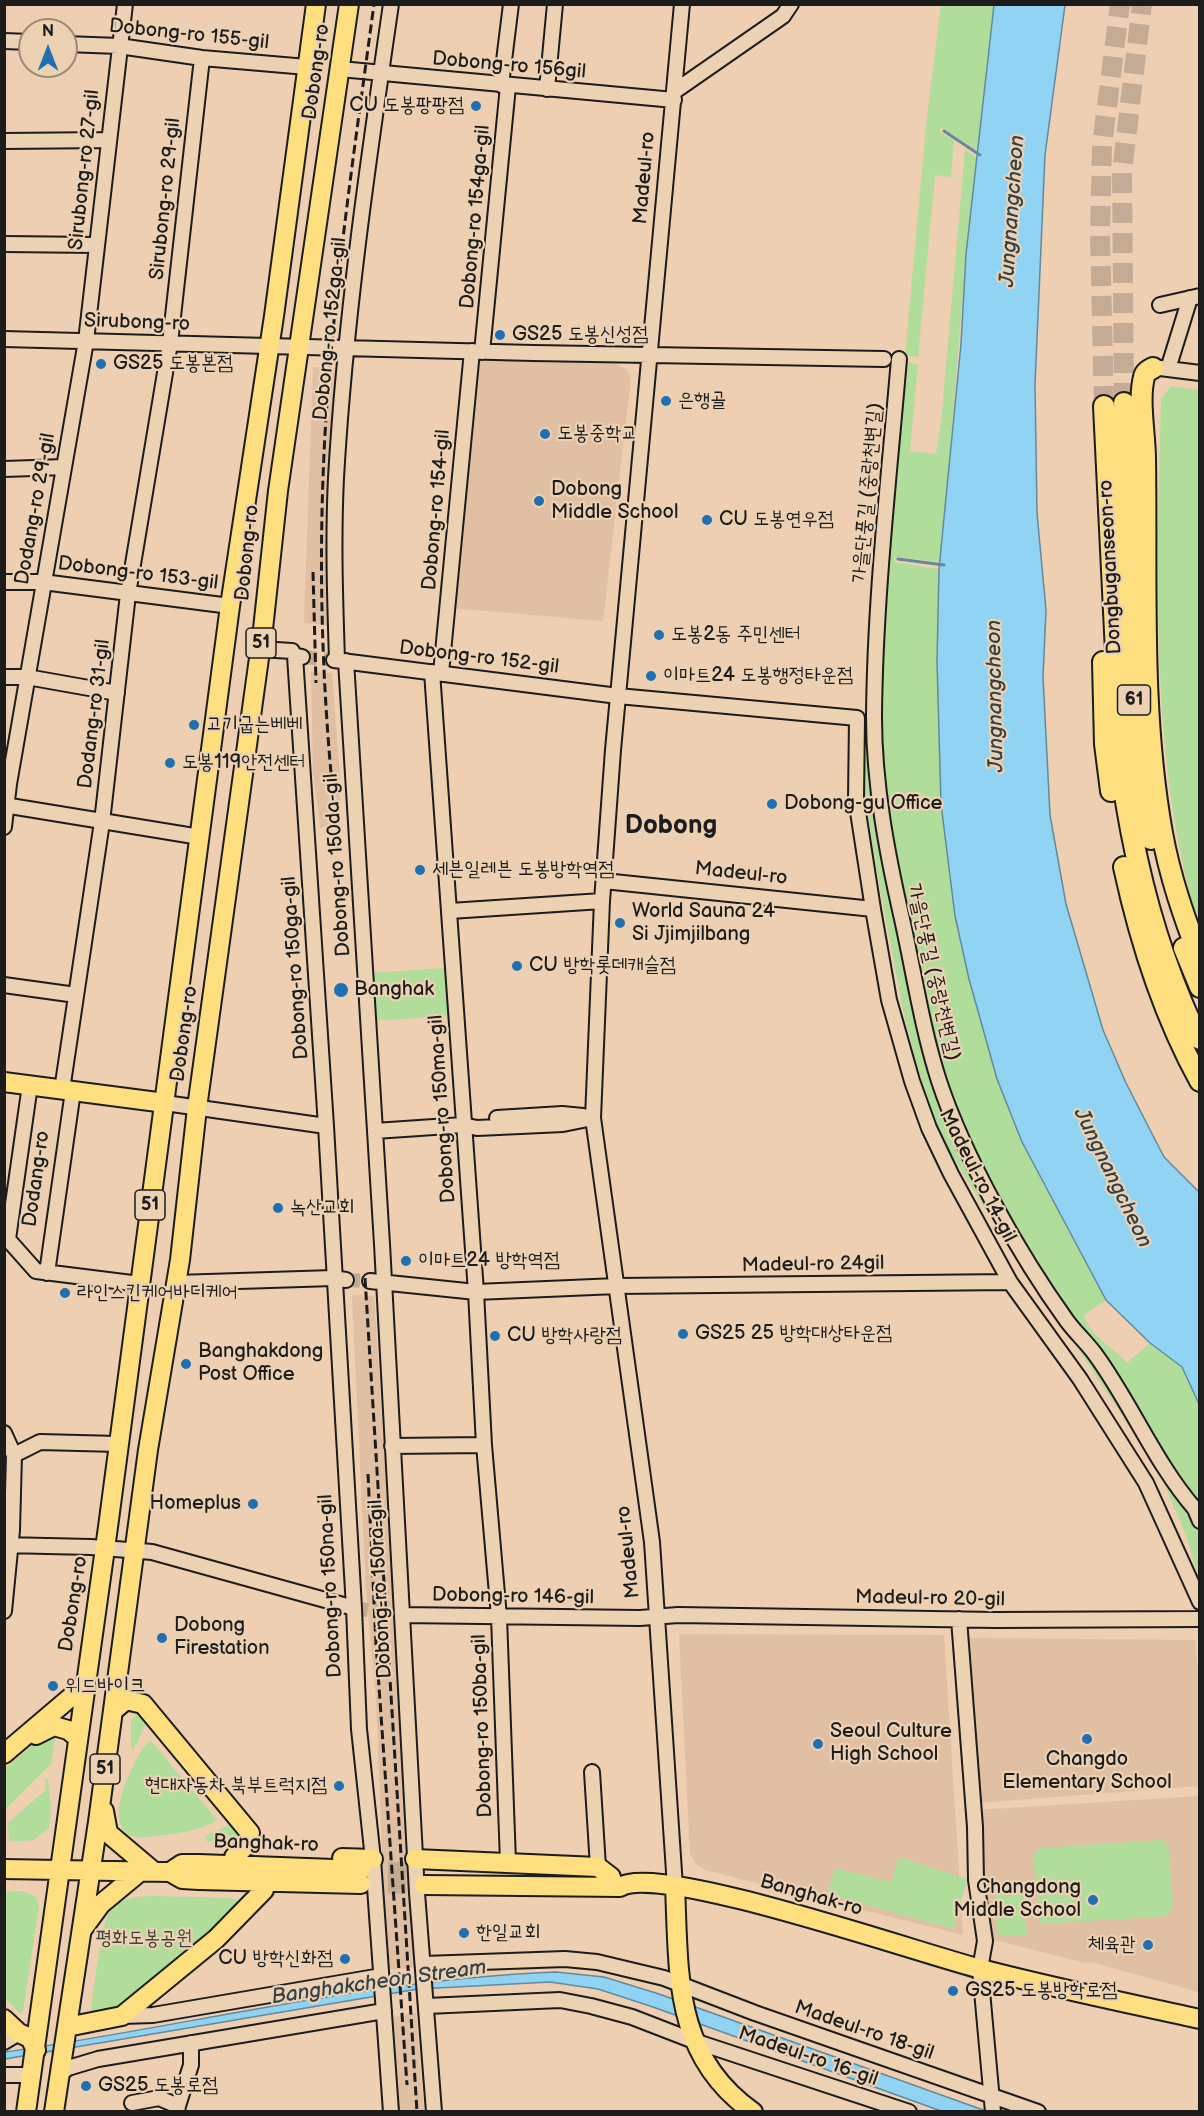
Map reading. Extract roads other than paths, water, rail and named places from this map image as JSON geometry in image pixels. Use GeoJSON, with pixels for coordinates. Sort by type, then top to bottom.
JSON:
{"type":"FeatureCollection","features":[{"type":"Feature","properties":{"kind":"highway"},"geometry":{"type":"LineString","coordinates":[[1160,368],[1147,371],[1144,378],[1146,656],[1150,723],[1161,831],[1174,889],[1200,959]]}},
{"type":"Feature","properties":{"kind":"highway","name":"Dongbuganseon-ro"},"geometry":{"type":"LineString","coordinates":[[1124,404],[1129,615],[1139,774],[1149,831],[1161,879],[1200,987]]}},
{"type":"Feature","properties":{"kind":"highway","name":"Dongbuganseon-ro"},"geometry":{"type":"LineString","coordinates":[[1104,406],[1105,467],[1122,775],[1130,833],[1142,885],[1163,953],[1200,1039]]}},
{"type":"Feature","properties":{"kind":"highway"},"geometry":{"type":"LineString","coordinates":[[1105,467],[1100,549],[1105,744],[1116,827],[1133,910],[1145,951],[1178,1039],[1200,1081]]}},
{"type":"Feature","properties":{"kind":"main road","name":"Dobong-ro"},"geometry":{"type":"LineString","coordinates":[[26,2112],[105,1548],[230,606],[269,346],[316,4]]}},
{"type":"Feature","properties":{"kind":"main road","name":"Dobong-ro"},"geometry":{"type":"LineString","coordinates":[[54,2112],[176,1282],[197,1108],[260,649],[278,491],[350,4]]}},
{"type":"Feature","properties":{"kind":"main road"},"geometry":{"type":"LineString","coordinates":[[4,1082],[165,1103]]}},
{"type":"Feature","properties":{"kind":"main road"},"geometry":{"type":"LineString","coordinates":[[4,1754],[85,1685]]}},
{"type":"Feature","properties":{"kind":"main road"},"geometry":{"type":"LineString","coordinates":[[114,1711],[126,1700],[143,1704],[249,1833],[248,1844],[234,1857]]}},
{"type":"Feature","properties":{"kind":"main road"},"geometry":{"type":"LineString","coordinates":[[4,1761],[50,1727],[68,1730],[78,1738]]}},
{"type":"Feature","properties":{"kind":"main road"},"geometry":{"type":"LineString","coordinates":[[81,1931],[101,1904],[155,1871],[108,1833],[102,1794]]}},
{"type":"Feature","properties":{"kind":"main road"},"geometry":{"type":"LineString","coordinates":[[212,1857],[234,1857],[367,1876],[264,1890],[211,1889],[199,1872],[212,1857]]}},
{"type":"Feature","properties":{"kind":"main road"},"geometry":{"type":"LineString","coordinates":[[420,1877],[508,1862],[610,1878]]}},
{"type":"Feature","properties":{"kind":"main road","name":"Banghak-ro"},"geometry":{"type":"LineString","coordinates":[[4,1869],[155,1871],[182,1864],[199,1872],[367,1876]]}},
{"type":"Feature","properties":{"kind":"main road","name":"Banghak-ro"},"geometry":{"type":"LineString","coordinates":[[420,1877],[610,1878],[675,1887],[794,1913],[980,1969],[1200,2019]]}},
{"type":"Feature","properties":{"kind":"main road","name":"Madeul-ro"},"geometry":{"type":"LineString","coordinates":[[675,1887],[680,1990],[692,2037]]}},
{"type":"Feature","properties":{"kind":"main road"},"geometry":{"type":"LineString","coordinates":[[67,2031],[122,2016],[216,1940],[264,1890]]}},
{"type":"Feature","properties":{"kind":"main road"},"geometry":{"type":"LineString","coordinates":[[4,2019],[12,2037],[30,2038],[37,2043]]}},
{"type":"Feature","properties":{"kind":"main road"},"geometry":{"type":"LineString","coordinates":[[692,2037],[714,2076],[753,2112]]}},
{"type":"Feature","properties":{"kind":"street","name":"Sirubong-ro 27-gil"},"geometry":{"type":"LineString","coordinates":[[86,341],[118,46],[125,4]]}},
{"type":"Feature","properties":{"kind":"street","name":"Dobong-ro 152ga-gil"},"geometry":{"type":"LineString","coordinates":[[339,660],[334,574],[336,479],[346,348],[391,4]]}},
{"type":"Feature","properties":{"kind":"street","name":"Dobong-ro 154ga-gil"},"geometry":{"type":"LineString","coordinates":[[477,352],[511,4]]}},
{"type":"Feature","properties":{"kind":"street"},"geometry":{"type":"LineString","coordinates":[[547,89],[555,4]]}},
{"type":"Feature","properties":{"kind":"street","name":"Madeul-ro"},"geometry":{"type":"LineString","coordinates":[[675,1887],[659,1616],[652,1542],[593,1118],[603,881],[682,4]]}},
{"type":"Feature","properties":{"kind":"street"},"geometry":{"type":"LineString","coordinates":[[675,96],[783,16],[791,4]]}},
{"type":"Feature","properties":{"kind":"street","name":"Dobong-ro 155-gil"},"geometry":{"type":"LineString","coordinates":[[78,44],[118,46],[202,58],[308,67]]}},
{"type":"Feature","properties":{"kind":"street","name":"Sirubong-ro 29-gil"},"geometry":{"type":"LineString","coordinates":[[170,343],[202,58]]}},
{"type":"Feature","properties":{"kind":"street","name":"Dobong-ro 156gil"},"geometry":{"type":"LineString","coordinates":[[340,69],[504,86],[675,96]]}},
{"type":"Feature","properties":{"kind":"street"},"geometry":{"type":"LineString","coordinates":[[4,141],[108,140]]}},
{"type":"Feature","properties":{"kind":"street"},"geometry":{"type":"LineString","coordinates":[[4,244],[96,245]]}},
{"type":"Feature","properties":{"kind":"street"},"geometry":{"type":"LineString","coordinates":[[1160,305],[1195,297]]}},
{"type":"Feature","properties":{"kind":"street"},"geometry":{"type":"LineString","coordinates":[[1195,297],[1160,368],[1200,373]]}},
{"type":"Feature","properties":{"kind":"street","name":"Sirubong-ro"},"geometry":{"type":"LineString","coordinates":[[4,339],[269,346]]}},
{"type":"Feature","properties":{"kind":"street","name":"Dodang-ro 29-gil"},"geometry":{"type":"LineString","coordinates":[[4,827],[27,677],[86,341]]}},
{"type":"Feature","properties":{"kind":"street","name":"Dodang-ro 31-gil"},"geometry":{"type":"LineString","coordinates":[[68,1091],[76,995],[102,822],[128,594],[170,343]]}},
{"type":"Feature","properties":{"kind":"street"},"geometry":{"type":"LineString","coordinates":[[269,346],[477,352],[884,358]]}},
{"type":"Feature","properties":{"kind":"street","name":"Dobong-ro 154-gil"},"geometry":{"type":"LineString","coordinates":[[437,672],[477,352]]}},
{"type":"Feature","properties":{"kind":"street","name":"가을단풍길 (중랑천변길)"},"geometry":{"type":"LineString","coordinates":[[899,359],[879,584],[874,718],[884,837],[926,1037],[940,1084],[969,1152],[1011,1232],[1068,1322],[1094,1352],[1137,1423],[1195,1509],[1200,1521]]}},
{"type":"Feature","properties":{"kind":"street"},"geometry":{"type":"LineString","coordinates":[[4,469],[64,467]]}},
{"type":"Feature","properties":{"kind":"street","name":"Dobong-ro 153-gil"},"geometry":{"type":"LineString","coordinates":[[4,582],[44,582],[230,606]]}},
{"type":"Feature","properties":{"kind":"street","name":"Dobong-ro 150ga-gil"},"geometry":{"type":"LineString","coordinates":[[260,649],[292,651],[299,656],[326,1126],[339,1279]]}},
{"type":"Feature","properties":{"kind":"street","name":"Dobong-ro 152-gil"},"geometry":{"type":"LineString","coordinates":[[339,660],[618,696]]}},
{"type":"Feature","properties":{"kind":"street","name":"Dobong-ro 150da-gil"},"geometry":{"type":"LineString","coordinates":[[339,660],[375,1131],[376,1282]]}},
{"type":"Feature","properties":{"kind":"street","name":"Dobong-ro 150ma-gil"},"geometry":{"type":"LineString","coordinates":[[437,672],[450,911],[476,1292]]}},
{"type":"Feature","properties":{"kind":"street"},"geometry":{"type":"LineString","coordinates":[[4,677],[27,677],[117,693]]}},
{"type":"Feature","properties":{"kind":"street","name":"Madeul-ro 14-gil"},"geometry":{"type":"LineString","coordinates":[[618,696],[857,718],[856,799],[873,909],[889,1000],[912,1081],[929,1128],[951,1174],[1010,1282],[1080,1379],[1146,1484],[1200,1602]]}},
{"type":"Feature","properties":{"kind":"street"},"geometry":{"type":"LineString","coordinates":[[6,805],[200,837]]}},
{"type":"Feature","properties":{"kind":"street","name":"Madeul-ro"},"geometry":{"type":"LineString","coordinates":[[603,881],[873,909]]}},
{"type":"Feature","properties":{"kind":"street"},"geometry":{"type":"LineString","coordinates":[[450,911],[602,901]]}},
{"type":"Feature","properties":{"kind":"street"},"geometry":{"type":"LineString","coordinates":[[4,985],[76,995]]}},
{"type":"Feature","properties":{"kind":"street","name":"Dodang-ro"},"geometry":{"type":"LineString","coordinates":[[6,1237],[30,1085]]}},
{"type":"Feature","properties":{"kind":"street","name":"Dodang-ro"},"geometry":{"type":"LineString","coordinates":[[47,1273],[68,1091]]}},
{"type":"Feature","properties":{"kind":"street","name":"Dobong-ro"},"geometry":{"type":"LineString","coordinates":[[165,1103],[326,1126]]}},
{"type":"Feature","properties":{"kind":"street"},"geometry":{"type":"LineString","coordinates":[[375,1131],[464,1125],[477,1128],[563,1124],[593,1118]]}},
{"type":"Feature","properties":{"kind":"street"},"geometry":{"type":"LineString","coordinates":[[6,1237],[36,1271],[140,1284]]}},
{"type":"Feature","properties":{"kind":"street"},"geometry":{"type":"LineString","coordinates":[[176,1282],[339,1279]]}},
{"type":"Feature","properties":{"kind":"street","name":"Dobong-ro 150na-gil"},"geometry":{"type":"LineString","coordinates":[[339,1279],[358,1729],[367,1876],[384,2009],[391,2112]]}},
{"type":"Feature","properties":{"kind":"street","name":"Madeul-ro 24gil"},"geometry":{"type":"LineString","coordinates":[[376,1282],[476,1292],[617,1286],[1010,1282]]}},
{"type":"Feature","properties":{"kind":"street","name":"Dobong-ro 150ra-gil"},"geometry":{"type":"LineString","coordinates":[[376,1282],[392,1446],[434,2112]]}},
{"type":"Feature","properties":{"kind":"street","name":"Dobong-ro 150ba-gil"},"geometry":{"type":"LineString","coordinates":[[476,1292],[484,1445],[499,1617],[508,1862]]}},
{"type":"Feature","properties":{"kind":"street"},"geometry":{"type":"LineString","coordinates":[[4,1433],[10,1453],[4,1611]]}},
{"type":"Feature","properties":{"kind":"street"},"geometry":{"type":"LineString","coordinates":[[10,1453],[40,1443],[118,1444]]}},
{"type":"Feature","properties":{"kind":"street"},"geometry":{"type":"LineString","coordinates":[[392,1446],[484,1445]]}},
{"type":"Feature","properties":{"kind":"street"},"geometry":{"type":"LineString","coordinates":[[7,1545],[135,1550],[199,1564],[354,1608]]}},
{"type":"Feature","properties":{"kind":"street","name":"Dobong-ro 146-gil"},"geometry":{"type":"LineString","coordinates":[[402,1615],[659,1616]]}},
{"type":"Feature","properties":{"kind":"street","name":"Madeul-ro 20-gil"},"geometry":{"type":"LineString","coordinates":[[659,1616],[959,1619],[1200,1618]]}},
{"type":"Feature","properties":{"kind":"street"},"geometry":{"type":"LineString","coordinates":[[959,1619],[976,1880],[985,1941],[980,1969],[992,2104]]}},
{"type":"Feature","properties":{"kind":"street"},"geometry":{"type":"LineString","coordinates":[[592,1772],[610,1878]]}},
{"type":"Feature","properties":{"kind":"street"},"geometry":{"type":"LineString","coordinates":[[424,1964],[565,1959],[597,1962],[680,1990]]}},
{"type":"Feature","properties":{"kind":"street"},"geometry":{"type":"LineString","coordinates":[[122,2016],[153,2015],[381,1980]]}},
{"type":"Feature","properties":{"kind":"street","name":"Madeul-ro 18-gil"},"geometry":{"type":"LineString","coordinates":[[680,1990],[755,2013],[992,2104],[1038,2112]]}},
{"type":"Feature","properties":{"kind":"street"},"geometry":{"type":"LineString","coordinates":[[428,2003],[560,2000],[632,2017],[692,2037]]}},
{"type":"Feature","properties":{"kind":"street"},"geometry":{"type":"LineString","coordinates":[[60,2075],[68,2068],[87,2062],[384,2009]]}},
{"type":"Feature","properties":{"kind":"street","name":"Madeul-ro 16-gil"},"geometry":{"type":"LineString","coordinates":[[692,2037],[909,2112]]}},
{"type":"Feature","properties":{"kind":"street"},"geometry":{"type":"LineString","coordinates":[[132,2103],[159,2098],[178,2109],[191,2065],[190,2043]]}},
{"type":"Feature","properties":{"kind":"street"},"geometry":{"type":"LineString","coordinates":[[4,2075],[32,2073]]}},
{"type":"Feature","properties":{"kind":"water","name":"Jungnangcheon"},"geometry":{"type":"Polygon","coordinates":[[[994,5],[1065,5],[1045,155],[1035,385],[1037,513],[1046,610],[1043,677],[1050,815],[1066,904],[1103,1030],[1126,1083],[1164,1157],[1199,1192],[1199,1404],[1182,1367],[1150,1343],[1106,1300],[1022,1142],[997,1079],[969,979],[955,916],[941,804],[937,662],[939,569],[961,344],[966,254],[994,5]]]}},
{"type":"Feature","properties":{"kind":"water"},"geometry":{"type":"Polygon","coordinates":[[[556,1972],[604,1977],[659,1994],[986,2111],[941,2111],[653,2007],[598,1989],[550,1982],[418,1989],[5,2059],[5,2052],[348,1994],[486,1976],[556,1972]]]}},
{"type":"Feature","properties":{"kind":"waterway"},"geometry":{"type":"LineString","coordinates":[[944,131],[980,155]]}},
{"type":"Feature","properties":{"kind":"waterway"},"geometry":{"type":"LineString","coordinates":[[898,559],[944,565]]}},
{"type":"Feature","properties":{"kind":"tunnel"},"geometry":{"type":"LineString","coordinates":[[1104,406],[1100,235],[1102,145],[1120,4]]}},
{"type":"Feature","properties":{"kind":"tunnel"},"geometry":{"type":"LineString","coordinates":[[1124,403],[1122,172],[1142,4]]}},
{"type":"Feature","properties":{"kind":"tunnel"},"geometry":{"type":"LineString","coordinates":[[303,657],[334,660]]}},
{"type":"Feature","properties":{"kind":"tunnel"},"geometry":{"type":"LineString","coordinates":[[346,1280],[370,1281]]}},
{"type":"Feature","properties":{"kind":"tunnel"},"geometry":{"type":"LineString","coordinates":[[354,1608],[402,1615]]}},
{"type":"Feature","properties":{"kind":"tunnel"},"geometry":{"type":"LineString","coordinates":[[361,1870],[424,1872]]}},
{"type":"Feature","properties":{"kind":"tunnel"},"geometry":{"type":"LineString","coordinates":[[361,1884],[424,1885]]}},
{"type":"Feature","properties":{"kind":"railway"},"geometry":{"type":"LineString","coordinates":[[331,773],[322,620],[323,467],[339,274],[374,4]]}},
{"type":"Feature","properties":{"kind":"railway"},"geometry":{"type":"LineString","coordinates":[[313,572],[316,683]]}},
{"type":"Feature","properties":{"kind":"railway"},"geometry":{"type":"LineString","coordinates":[[365,1278],[417,2112]]}},
{"type":"Feature","properties":{"kind":"railway"},"geometry":{"type":"LineString","coordinates":[[368,1474],[376,1644],[407,2085]]}},
{"type":"Feature","properties":{"kind":"place","name":"CU 도봉팡팡점"},"geometry":{"type":"Point","coordinates":[476,106]}},
{"type":"Feature","properties":{"kind":"place","name":"GS25 도봉신성점"},"geometry":{"type":"Point","coordinates":[500,335]}},
{"type":"Feature","properties":{"kind":"place","name":"GS25 도봉본점"},"geometry":{"type":"Point","coordinates":[101,364]}},
{"type":"Feature","properties":{"kind":"place","name":"은행골"},"geometry":{"type":"Point","coordinates":[666,401]}},
{"type":"Feature","properties":{"kind":"place","name":"도봉중학교"},"geometry":{"type":"Point","coordinates":[545,434]}},
{"type":"Feature","properties":{"kind":"place","name":"Dobong Middle School"},"geometry":{"type":"Point","coordinates":[539,501]}},
{"type":"Feature","properties":{"kind":"place","name":"CU 도봉연우점"},"geometry":{"type":"Point","coordinates":[707,520]}},
{"type":"Feature","properties":{"kind":"place","name":"도봉2동 주민센터"},"geometry":{"type":"Point","coordinates":[659,635]}},
{"type":"Feature","properties":{"kind":"place","name":"이마트24 도봉행정타운점"},"geometry":{"type":"Point","coordinates":[651,676]}},
{"type":"Feature","properties":{"kind":"place","name":"고기굽는베베"},"geometry":{"type":"Point","coordinates":[194,725]}},
{"type":"Feature","properties":{"kind":"place","name":"도봉119안전센터"},"geometry":{"type":"Point","coordinates":[170,763]}},
{"type":"Feature","properties":{"kind":"place","name":"Dobong-gu Office"},"geometry":{"type":"Point","coordinates":[772,804]}},
{"type":"Feature","properties":{"kind":"place","name":"세븐일레븐 도봉방학역점"},"geometry":{"type":"Point","coordinates":[420,870]}},
{"type":"Feature","properties":{"kind":"place","name":"World Sauna 24 Si Jjimjilbang"},"geometry":{"type":"Point","coordinates":[620,923]}},
{"type":"Feature","properties":{"kind":"place","name":"CU 방학롯데캐슬점"},"geometry":{"type":"Point","coordinates":[517,966]}},
{"type":"Feature","properties":{"kind":"place","name":"Banghak"},"geometry":{"type":"Point","coordinates":[341,990]}},
{"type":"Feature","properties":{"kind":"place","name":"녹산교회"},"geometry":{"type":"Point","coordinates":[278,1208]}},
{"type":"Feature","properties":{"kind":"place","name":"이마트24 방학역점"},"geometry":{"type":"Point","coordinates":[406,1261]}},
{"type":"Feature","properties":{"kind":"place","name":"라인스킨케어바디케어"},"geometry":{"type":"Point","coordinates":[65,1293]}},
{"type":"Feature","properties":{"kind":"place","name":"GS25 25 방학대상타운점"},"geometry":{"type":"Point","coordinates":[683,1334]}},
{"type":"Feature","properties":{"kind":"place","name":"CU 방학사랑점"},"geometry":{"type":"Point","coordinates":[495,1336]}},
{"type":"Feature","properties":{"kind":"place","name":"Banghakdong Post Office"},"geometry":{"type":"Point","coordinates":[186,1364]}},
{"type":"Feature","properties":{"kind":"place","name":"Homeplus"},"geometry":{"type":"Point","coordinates":[253,1504]}},
{"type":"Feature","properties":{"kind":"place","name":"Dobong Firestation"},"geometry":{"type":"Point","coordinates":[162,1638]}},
{"type":"Feature","properties":{"kind":"place","name":"위드바이크"},"geometry":{"type":"Point","coordinates":[53,1686]}},
{"type":"Feature","properties":{"kind":"place","name":"Changdo Elementary School"},"geometry":{"type":"Point","coordinates":[1087,1739]}},
{"type":"Feature","properties":{"kind":"place","name":"Seoul Culture High School"},"geometry":{"type":"Point","coordinates":[818,1744]}},
{"type":"Feature","properties":{"kind":"place","name":"현대자동차 북부트럭지점"},"geometry":{"type":"Point","coordinates":[339,1786]}},
{"type":"Feature","properties":{"kind":"place","name":"Changdong Middle School"},"geometry":{"type":"Point","coordinates":[1093,1900]}},
{"type":"Feature","properties":{"kind":"place","name":"한일교회"},"geometry":{"type":"Point","coordinates":[464,1933]}},
{"type":"Feature","properties":{"kind":"place","name":"체육관"},"geometry":{"type":"Point","coordinates":[1148,1945]}},
{"type":"Feature","properties":{"kind":"place","name":"CU 방학신화점"},"geometry":{"type":"Point","coordinates":[345,1959]}},
{"type":"Feature","properties":{"kind":"place","name":"GS25 도봉방학로점"},"geometry":{"type":"Point","coordinates":[953,1991]}},
{"type":"Feature","properties":{"kind":"place","name":"GS25 도봉로점"},"geometry":{"type":"Point","coordinates":[86,2086]}},
{"type":"Feature","properties":{"kind":"district","name":"Dobong"},"geometry":{"type":"Point","coordinates":[671,826]}},
{"type":"Feature","properties":{"kind":"park label","name":"평화도봉공원"},"geometry":{"type":"Point","coordinates":[144,1939]}},
{"type":"Feature","properties":{"kind":"water label","name":"Banghakcheon Stream"},"geometry":{"type":"Point","coordinates":[379,1983]}}]}
